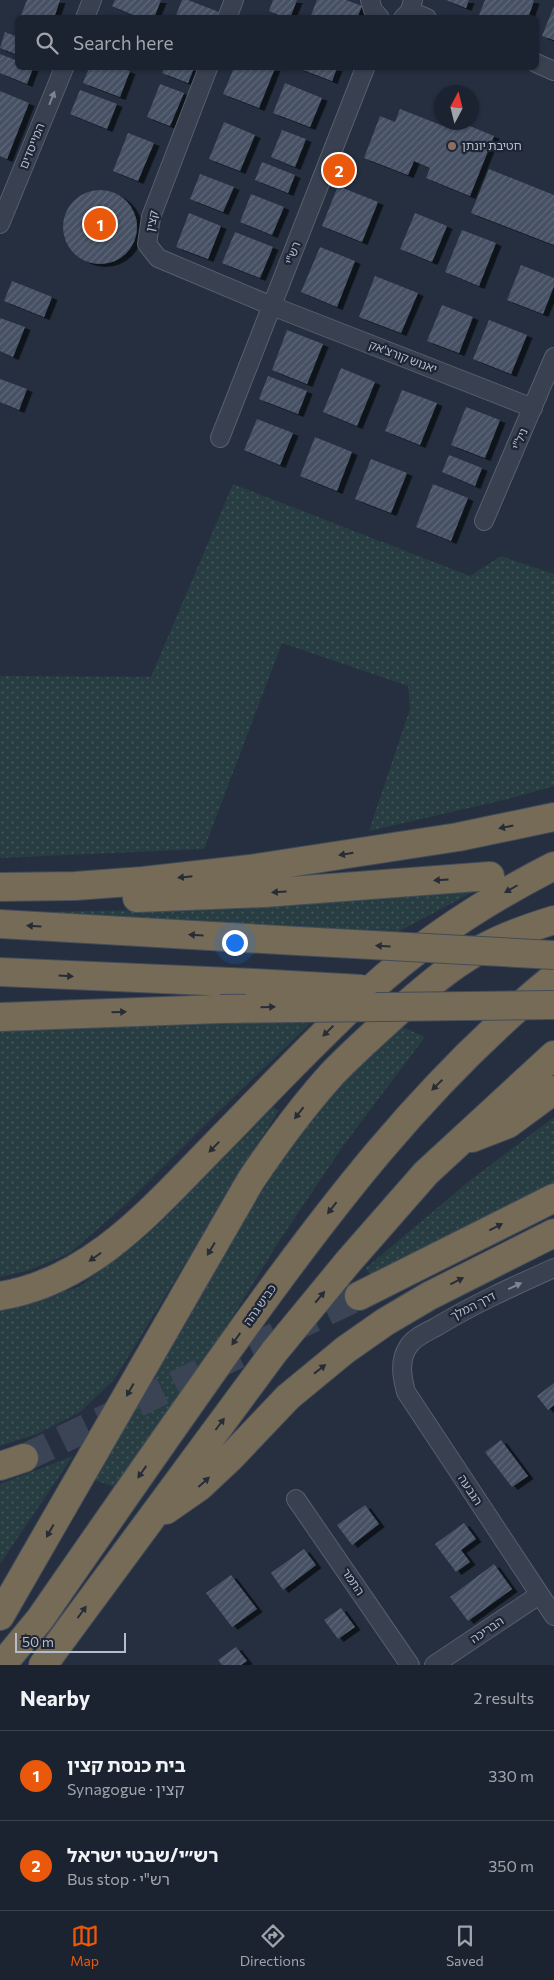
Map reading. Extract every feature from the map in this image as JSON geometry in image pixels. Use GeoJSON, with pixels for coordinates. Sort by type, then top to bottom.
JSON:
{"type":"FeatureCollection","features":[{"type":"Feature","properties":{"kind":"highway"},"geometry":{"type":"LineString","coordinates":[[0,887],[75,886],[143,881],[250,869],[458,837],[554,817]]}},
{"type":"Feature","properties":{"kind":"highway"},"geometry":{"type":"LineString","coordinates":[[0,1296],[21,1292],[68,1274],[94,1259],[163,1198],[324,1034],[392,971],[455,923],[554,866]]}},
{"type":"Feature","properties":{"kind":"highway"},"geometry":{"type":"LineString","coordinates":[[0,897],[170,898],[490,876]]}},
{"type":"Feature","properties":{"kind":"highway"},"geometry":{"type":"LineString","coordinates":[[0,1616],[252,1180],[302,1109],[358,1047],[455,965],[485,947],[516,933],[554,920]]}},
{"type":"Feature","properties":{"kind":"highway"},"geometry":{"type":"LineString","coordinates":[[0,924],[554,955]]}},
{"type":"Feature","properties":{"kind":"highway"},"geometry":{"type":"LineString","coordinates":[[0,972],[254,983],[554,1003]]}},
{"type":"Feature","properties":{"kind":"highway","name":"כביש גהה"},"geometry":{"type":"LineString","coordinates":[[2,1665],[40,1619],[303,1245],[351,1184],[431,1091],[522,1003],[554,977]]}},
{"type":"Feature","properties":{"kind":"highway"},"geometry":{"type":"LineString","coordinates":[[0,1017],[220,1009],[554,1003]]}},
{"type":"Feature","properties":{"kind":"highway"},"geometry":{"type":"LineString","coordinates":[[43,1665],[274,1352],[348,1262],[420,1180],[554,1055]]}},
{"type":"Feature","properties":{"kind":"highway"},"geometry":{"type":"LineString","coordinates":[[459,1143],[508,1124],[554,1090]]}},
{"type":"Feature","properties":{"kind":"highway"},"geometry":{"type":"LineString","coordinates":[[359,1296],[554,1198]]}},
{"type":"Feature","properties":{"kind":"highway"},"geometry":{"type":"LineString","coordinates":[[150,1521],[199,1486],[301,1386],[345,1350],[385,1322],[437,1291],[554,1234]]}},
{"type":"Feature","properties":{"kind":"street"},"geometry":{"type":"LineString","coordinates":[[86,15],[92,0]]}},
{"type":"Feature","properties":{"kind":"street"},"geometry":{"type":"LineString","coordinates":[[229,15],[234,0]]}},
{"type":"Feature","properties":{"kind":"street"},"geometry":{"type":"LineString","coordinates":[[370,0],[373,10],[377,15]]}},
{"type":"Feature","properties":{"kind":"street"},"geometry":{"type":"LineString","coordinates":[[409,9],[421,15]]}},
{"type":"Feature","properties":{"kind":"street"},"geometry":{"type":"LineString","coordinates":[[539,64],[554,71]]}},
{"type":"Feature","properties":{"kind":"street","name":"המייסדים"},"geometry":{"type":"LineString","coordinates":[[0,224],[63,70]]}},
{"type":"Feature","properties":{"kind":"street","name":"קצין"},"geometry":{"type":"LineString","coordinates":[[207,70],[151,217],[147,244],[158,258],[272,306]]}},
{"type":"Feature","properties":{"kind":"street","name":"רש\"י"},"geometry":{"type":"LineString","coordinates":[[220,438],[364,70]]}},
{"type":"Feature","properties":{"kind":"street","name":"יאנוש קורצ'אק"},"geometry":{"type":"LineString","coordinates":[[272,306],[533,408]]}},
{"type":"Feature","properties":{"kind":"street","name":"ניל\"י"},"geometry":{"type":"LineString","coordinates":[[484,521],[554,357]]}},
{"type":"Feature","properties":{"kind":"street","name":"דרך המלך"},"geometry":{"type":"LineString","coordinates":[[403,1358],[408,1346],[418,1337],[484,1300],[554,1268]]}},
{"type":"Feature","properties":{"kind":"street","name":"הגבעה"},"geometry":{"type":"LineString","coordinates":[[403,1358],[402,1374],[406,1392],[554,1616]]}},
{"type":"Feature","properties":{"kind":"street","name":"התמר"},"geometry":{"type":"LineString","coordinates":[[296,1499],[410,1665]]}},
{"type":"Feature","properties":{"kind":"street","name":"הבריכה"},"geometry":{"type":"LineString","coordinates":[[434,1665],[539,1595]]}},
{"type":"Feature","properties":{"kind":"green space"},"geometry":{"type":"Polygon","coordinates":[[[233,484],[470,576],[501,556],[554,574],[554,786],[508,799],[369,831],[410,709],[408,686],[282,643],[204,849],[0,858],[0,676],[151,677],[233,484]]]}},
{"type":"Feature","properties":{"kind":"green space"},"geometry":{"type":"Polygon","coordinates":[[[488,884],[392,935],[238,928],[36,912],[248,908],[488,884]]]}},
{"type":"Feature","properties":{"kind":"green space"},"geometry":{"type":"Polygon","coordinates":[[[316,1018],[124,1206],[70,1253],[30,1270],[0,1277],[0,1032],[29,1029],[316,1018]]]}},
{"type":"Feature","properties":{"kind":"green space"},"geometry":{"type":"Polygon","coordinates":[[[396,1024],[425,1037],[343,1146],[278,1243],[214,1347],[115,1487],[94,1480],[195,1301],[285,1154],[327,1095],[396,1024]]]}},
{"type":"Feature","properties":{"kind":"green space"},"geometry":{"type":"Polygon","coordinates":[[[261,1103],[279,1110],[114,1380],[80,1412],[37,1434],[0,1446],[0,1304],[45,1297],[79,1287],[148,1233],[173,1210],[261,1103]]]}},
{"type":"Feature","properties":{"kind":"green space"},"geometry":{"type":"Polygon","coordinates":[[[554,1117],[554,1183],[371,1277],[366,1268],[468,1182],[554,1117]]]}},
{"type":"Feature","properties":{"kind":"green space"},"geometry":{"type":"Polygon","coordinates":[[[73,1456],[0,1564],[0,1484],[73,1456]]]}},
{"type":"Feature","properties":{"kind":"building"},"geometry":{"type":"Polygon","coordinates":[[[27,0],[60,0],[55,15],[21,15],[27,0]]]}},
{"type":"Feature","properties":{"kind":"building"},"geometry":{"type":"Polygon","coordinates":[[[115,0],[161,0],[155,15],[133,15],[112,6],[115,0]]]}},
{"type":"Feature","properties":{"kind":"building"},"geometry":{"type":"Polygon","coordinates":[[[182,0],[188,0],[219,12],[218,15],[176,15],[182,0]]]}},
{"type":"Feature","properties":{"kind":"building"},"geometry":{"type":"Polygon","coordinates":[[[273,0],[297,0],[291,15],[279,15],[269,11],[273,0]]]}},
{"type":"Feature","properties":{"kind":"building"},"geometry":{"type":"Polygon","coordinates":[[[317,0],[346,0],[362,6],[358,15],[311,15],[317,0]]]}},
{"type":"Feature","properties":{"kind":"building"},"geometry":{"type":"Polygon","coordinates":[[[446,0],[469,0],[466,8],[446,0]]]}},
{"type":"Feature","properties":{"kind":"building"},"geometry":{"type":"Polygon","coordinates":[[[485,0],[534,1],[529,15],[479,15],[485,0]]]}},
{"type":"Feature","properties":{"kind":"building"},"geometry":{"type":"Polygon","coordinates":[[[554,6],[554,40],[542,36],[554,6]]]}},
{"type":"Feature","properties":{"kind":"building"},"geometry":{"type":"Polygon","coordinates":[[[5,32],[15,36],[15,54],[0,48],[5,32]]]}},
{"type":"Feature","properties":{"kind":"building"},"geometry":{"type":"Polygon","coordinates":[[[0,54],[15,60],[15,70],[32,70],[27,84],[0,73],[0,54]]]}},
{"type":"Feature","properties":{"kind":"building"},"geometry":{"type":"Polygon","coordinates":[[[88,70],[130,71],[120,97],[83,83],[88,70]]]}},
{"type":"Feature","properties":{"kind":"building"},"geometry":{"type":"Polygon","coordinates":[[[163,70],[193,70],[188,83],[162,73],[163,70]]]}},
{"type":"Feature","properties":{"kind":"building"},"geometry":{"type":"Polygon","coordinates":[[[233,70],[274,70],[259,108],[223,94],[233,70]]]}},
{"type":"Feature","properties":{"kind":"building"},"geometry":{"type":"Polygon","coordinates":[[[303,70],[336,70],[332,81],[303,70]]]}},
{"type":"Feature","properties":{"kind":"building"},"geometry":{"type":"Polygon","coordinates":[[[285,83],[322,98],[310,127],[273,113],[285,83]]]}},
{"type":"Feature","properties":{"kind":"building"},"geometry":{"type":"Polygon","coordinates":[[[160,84],[184,93],[170,126],[147,117],[160,84]]]}},
{"type":"Feature","properties":{"kind":"building"},"geometry":{"type":"Polygon","coordinates":[[[80,90],[117,104],[107,129],[70,114],[80,90]]]}},
{"type":"Feature","properties":{"kind":"building"},"geometry":{"type":"Polygon","coordinates":[[[0,91],[29,103],[7,159],[0,156],[0,91]]]}},
{"type":"Feature","properties":{"kind":"building"},"geometry":{"type":"Polygon","coordinates":[[[400,109],[434,122],[434,130],[479,130],[494,136],[470,196],[426,178],[430,168],[414,161],[408,175],[364,158],[380,116],[395,122],[400,109]]]}},
{"type":"Feature","properties":{"kind":"building"},"geometry":{"type":"Polygon","coordinates":[[[224,122],[255,135],[240,171],[209,159],[224,122]]]}},
{"type":"Feature","properties":{"kind":"building"},"geometry":{"type":"Polygon","coordinates":[[[282,130],[306,139],[295,167],[271,157],[282,130]]]}},
{"type":"Feature","properties":{"kind":"building"},"geometry":{"type":"Polygon","coordinates":[[[128,133],[154,143],[138,181],[113,171],[128,133]]]}},
{"type":"Feature","properties":{"kind":"building"},"geometry":{"type":"Polygon","coordinates":[[[262,162],[295,175],[288,193],[255,180],[262,162]]]}},
{"type":"Feature","properties":{"kind":"building"},"geometry":{"type":"Polygon","coordinates":[[[489,169],[554,195],[554,245],[471,213],[489,169]]]}},
{"type":"Feature","properties":{"kind":"building"},"geometry":{"type":"Polygon","coordinates":[[[200,174],[234,187],[223,212],[190,199],[200,174]]]}},
{"type":"Feature","properties":{"kind":"building"},"geometry":{"type":"Polygon","coordinates":[[[338,186],[378,202],[362,242],[322,226],[338,186]]]}},
{"type":"Feature","properties":{"kind":"building"},"geometry":{"type":"Polygon","coordinates":[[[100,190],[121,196],[131,206],[137,227],[131,248],[121,258],[100,264],[79,258],[69,248],[63,227],[69,206],[79,196],[100,190]]]}},
{"type":"Feature","properties":{"kind":"building"},"geometry":{"type":"Polygon","coordinates":[[[251,194],[284,207],[272,235],[240,222],[251,194]]]}},
{"type":"Feature","properties":{"kind":"building"},"geometry":{"type":"Polygon","coordinates":[[[189,213],[221,226],[208,259],[176,247],[189,213]]]}},
{"type":"Feature","properties":{"kind":"building"},"geometry":{"type":"Polygon","coordinates":[[[415,213],[447,226],[432,262],[400,249],[415,213]]]}},
{"type":"Feature","properties":{"kind":"building"},"geometry":{"type":"Polygon","coordinates":[[[462,230],[496,243],[479,286],[445,272],[462,230]]]}},
{"type":"Feature","properties":{"kind":"building"},"geometry":{"type":"Polygon","coordinates":[[[235,232],[273,247],[260,278],[222,263],[235,232]]]}},
{"type":"Feature","properties":{"kind":"building"},"geometry":{"type":"Polygon","coordinates":[[[320,247],[355,261],[337,307],[301,292],[320,247]]]}},
{"type":"Feature","properties":{"kind":"building"},"geometry":{"type":"Polygon","coordinates":[[[521,265],[554,278],[554,286],[543,314],[507,300],[521,265]]]}},
{"type":"Feature","properties":{"kind":"building"},"geometry":{"type":"Polygon","coordinates":[[[375,276],[418,293],[401,333],[359,317],[375,276]]]}},
{"type":"Feature","properties":{"kind":"building"},"geometry":{"type":"Polygon","coordinates":[[[12,281],[52,297],[44,317],[4,301],[12,281]]]}},
{"type":"Feature","properties":{"kind":"building"},"geometry":{"type":"Polygon","coordinates":[[[442,305],[473,317],[459,353],[427,341],[442,305]]]}},
{"type":"Feature","properties":{"kind":"building"},"geometry":{"type":"Polygon","coordinates":[[[0,318],[25,327],[13,357],[0,351],[0,318]]]}},
{"type":"Feature","properties":{"kind":"building"},"geometry":{"type":"Polygon","coordinates":[[[489,320],[527,335],[511,374],[473,359],[489,320]]]}},
{"type":"Feature","properties":{"kind":"building"},"geometry":{"type":"Polygon","coordinates":[[[287,330],[323,344],[307,384],[272,370],[287,330]]]}},
{"type":"Feature","properties":{"kind":"building"},"geometry":{"type":"Polygon","coordinates":[[[341,368],[375,382],[357,426],[323,412],[341,368]]]}},
{"type":"Feature","properties":{"kind":"building"},"geometry":{"type":"Polygon","coordinates":[[[268,376],[307,391],[298,414],[259,399],[268,376]]]}},
{"type":"Feature","properties":{"kind":"building"},"geometry":{"type":"Polygon","coordinates":[[[0,379],[27,389],[19,410],[0,402],[0,379]]]}},
{"type":"Feature","properties":{"kind":"building"},"geometry":{"type":"Polygon","coordinates":[[[402,390],[437,403],[420,445],[385,431],[402,390]]]}},
{"type":"Feature","properties":{"kind":"building"},"geometry":{"type":"Polygon","coordinates":[[[466,407],[500,420],[485,458],[451,445],[466,407]]]}},
{"type":"Feature","properties":{"kind":"building"},"geometry":{"type":"Polygon","coordinates":[[[257,419],[293,433],[280,465],[244,450],[257,419]]]}},
{"type":"Feature","properties":{"kind":"building"},"geometry":{"type":"Polygon","coordinates":[[[315,437],[352,452],[337,491],[300,476],[315,437]]]}},
{"type":"Feature","properties":{"kind":"building"},"geometry":{"type":"Polygon","coordinates":[[[449,455],[482,468],[475,486],[442,472],[449,455]]]}},
{"type":"Feature","properties":{"kind":"building"},"geometry":{"type":"Polygon","coordinates":[[[371,459],[407,473],[391,513],[355,499],[371,459]]]}},
{"type":"Feature","properties":{"kind":"building"},"geometry":{"type":"Polygon","coordinates":[[[433,484],[468,498],[451,541],[416,527],[433,484]]]}},
{"type":"Feature","properties":{"kind":"building"},"geometry":{"type":"Polygon","coordinates":[[[554,1383],[554,1405],[548,1410],[537,1396],[554,1383]]]}},
{"type":"Feature","properties":{"kind":"building"},"geometry":{"type":"Polygon","coordinates":[[[501,1440],[528,1476],[512,1487],[485,1452],[501,1440]]]}},
{"type":"Feature","properties":{"kind":"building"},"geometry":{"type":"Polygon","coordinates":[[[365,1505],[379,1524],[352,1545],[337,1525],[365,1505]]]}},
{"type":"Feature","properties":{"kind":"building"},"geometry":{"type":"Polygon","coordinates":[[[464,1523],[476,1539],[461,1550],[470,1562],[456,1572],[435,1544],[464,1523]]]}},
{"type":"Feature","properties":{"kind":"building"},"geometry":{"type":"Polygon","coordinates":[[[304,1549],[316,1565],[283,1590],[271,1573],[304,1549]]]}},
{"type":"Feature","properties":{"kind":"building"},"geometry":{"type":"Polygon","coordinates":[[[494,1564],[512,1589],[468,1621],[450,1597],[494,1564]]]}},
{"type":"Feature","properties":{"kind":"building"},"geometry":{"type":"Polygon","coordinates":[[[231,1575],[257,1609],[232,1627],[206,1593],[231,1575]]]}},
{"type":"Feature","properties":{"kind":"building"},"geometry":{"type":"Polygon","coordinates":[[[341,1608],[355,1627],[338,1639],[324,1620],[341,1608]]]}},
{"type":"Feature","properties":{"kind":"building"},"geometry":{"type":"Polygon","coordinates":[[[236,1647],[247,1661],[241,1665],[222,1665],[218,1660],[236,1647]]]}},
{"type":"Feature","properties":{"kind":"tunnel"},"geometry":{"type":"LineString","coordinates":[[24,1458],[359,1296]]}},
{"type":"Feature","properties":{"kind":"place","name":"חטיבת יונתן"},"geometry":{"type":"Point","coordinates":[452,146]}},
{"type":"Feature","properties":{"kind":"place","name":"רש״י/שבטי ישראל"},"geometry":{"type":"Point","coordinates":[339,170]}},
{"type":"Feature","properties":{"kind":"place","name":"בית כנסת קצין"},"geometry":{"type":"Point","coordinates":[100,224]}}]}
